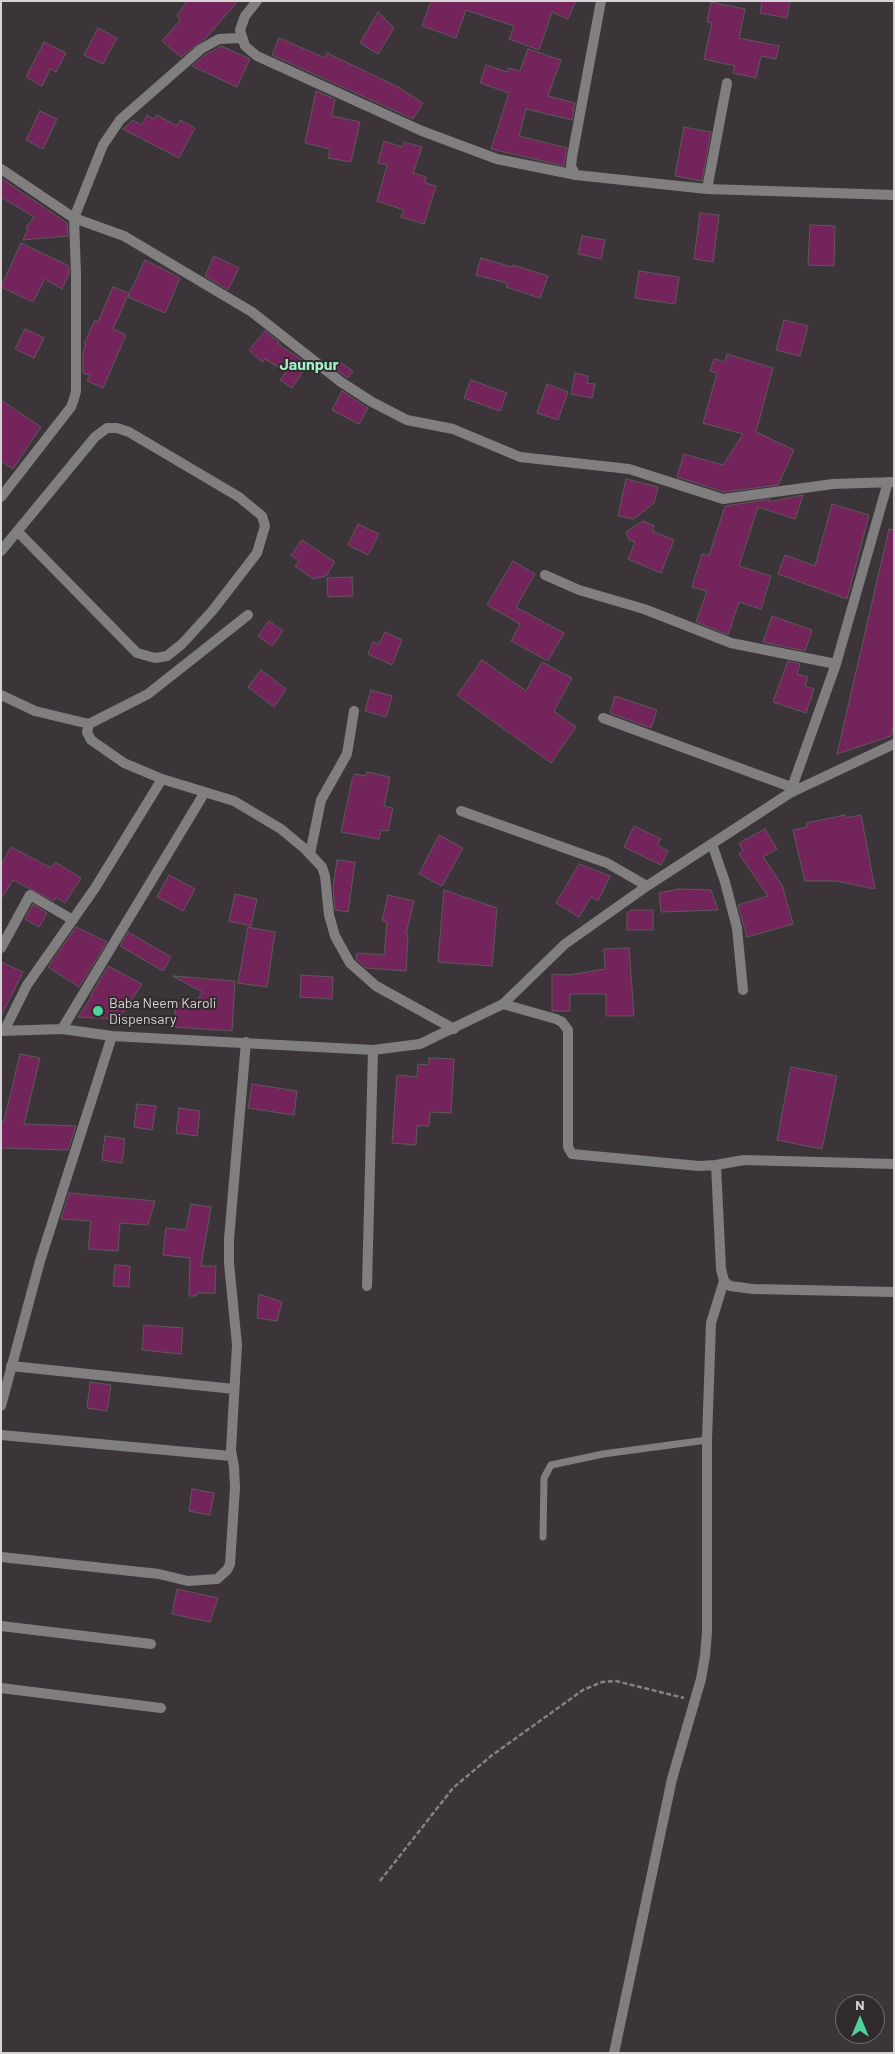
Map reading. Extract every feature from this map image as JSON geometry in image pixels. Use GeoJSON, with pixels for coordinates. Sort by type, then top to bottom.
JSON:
{"type":"FeatureCollection","features":[{"type":"Feature","properties":{"kind":"street"},"geometry":{"type":"LineString","coordinates":[[257,1],[241,23],[240,38],[244,46],[257,56],[422,131],[497,159],[576,175],[707,189],[894,195]]}},
{"type":"Feature","properties":{"kind":"street"},"geometry":{"type":"LineString","coordinates":[[576,175],[571,167],[572,157],[601,1]]}},
{"type":"Feature","properties":{"kind":"street"},"geometry":{"type":"LineString","coordinates":[[1,497],[70,407],[74,399],[76,391],[76,273],[74,218],[104,145],[120,120],[201,49],[219,39],[240,38]]}},
{"type":"Feature","properties":{"kind":"street"},"geometry":{"type":"LineString","coordinates":[[707,189],[728,83]]}},
{"type":"Feature","properties":{"kind":"street"},"geometry":{"type":"LineString","coordinates":[[1,168],[74,218],[124,236],[252,312],[335,378],[394,414],[412,421],[453,429],[520,456],[629,470],[723,499],[833,484],[891,482],[836,664],[790,790]]}},
{"type":"Feature","properties":{"kind":"street"},"geometry":{"type":"LineString","coordinates":[[1,551],[95,436],[107,428],[117,428],[239,497],[262,516],[265,526],[258,553],[213,610],[182,644],[167,656],[155,658],[137,653],[18,532]]}},
{"type":"Feature","properties":{"kind":"street"},"geometry":{"type":"LineString","coordinates":[[544,575],[579,590],[636,606],[731,643],[836,664]]}},
{"type":"Feature","properties":{"kind":"street"},"geometry":{"type":"LineString","coordinates":[[1,695],[35,711],[89,724],[148,694],[248,615]]}},
{"type":"Feature","properties":{"kind":"street"},"geometry":{"type":"LineString","coordinates":[[310,854],[321,800],[347,754],[354,712]]}},
{"type":"Feature","properties":{"kind":"street"},"geometry":{"type":"LineString","coordinates":[[603,718],[790,790]]}},
{"type":"Feature","properties":{"kind":"street"},"geometry":{"type":"LineString","coordinates":[[89,724],[87,732],[91,740],[124,763],[162,779],[234,801],[282,829],[322,867],[325,876],[329,915],[335,936],[350,963],[360,974],[376,986],[454,1029]]}},
{"type":"Feature","properties":{"kind":"street"},"geometry":{"type":"LineString","coordinates":[[2,1031],[62,1029],[112,1036],[373,1050],[420,1044],[503,1004],[565,944],[647,886],[790,790],[894,744]]}},
{"type":"Feature","properties":{"kind":"street"},"geometry":{"type":"LineString","coordinates":[[2,1031],[27,985],[95,888],[162,779]]}},
{"type":"Feature","properties":{"kind":"street"},"geometry":{"type":"LineString","coordinates":[[62,1029],[205,792]]}},
{"type":"Feature","properties":{"kind":"street"},"geometry":{"type":"LineString","coordinates":[[461,810],[607,863],[647,886]]}},
{"type":"Feature","properties":{"kind":"street"},"geometry":{"type":"LineString","coordinates":[[712,844],[725,882],[737,928],[743,990]]}},
{"type":"Feature","properties":{"kind":"street"},"geometry":{"type":"LineString","coordinates":[[1,948],[30,895],[72,920]]}},
{"type":"Feature","properties":{"kind":"street"},"geometry":{"type":"LineString","coordinates":[[503,1004],[556,1019],[568,1030],[568,1147],[572,1154],[699,1166],[744,1160],[894,1164]]}},
{"type":"Feature","properties":{"kind":"street"},"geometry":{"type":"LineString","coordinates":[[1,1406],[40,1261],[112,1036]]}},
{"type":"Feature","properties":{"kind":"street"},"geometry":{"type":"LineString","coordinates":[[1,1557],[159,1574],[188,1580],[217,1579],[224,1574],[230,1564],[235,1479],[231,1456],[237,1333],[229,1262],[229,1239],[246,1042]]}},
{"type":"Feature","properties":{"kind":"street"},"geometry":{"type":"LineString","coordinates":[[367,1286],[373,1050]]}},
{"type":"Feature","properties":{"kind":"street"},"geometry":{"type":"LineString","coordinates":[[716,1165],[721,1269],[724,1280],[730,1286],[753,1289],[894,1292]]}},
{"type":"Feature","properties":{"kind":"street"},"geometry":{"type":"LineString","coordinates":[[614,2053],[672,1779],[701,1679],[707,1632],[707,1440],[711,1323],[724,1280]]}},
{"type":"Feature","properties":{"kind":"street"},"geometry":{"type":"LineString","coordinates":[[11,1366],[234,1389]]}},
{"type":"Feature","properties":{"kind":"street"},"geometry":{"type":"LineString","coordinates":[[1,1435],[231,1456]]}},
{"type":"Feature","properties":{"kind":"street"},"geometry":{"type":"LineString","coordinates":[[1,1626],[151,1644]]}},
{"type":"Feature","properties":{"kind":"street"},"geometry":{"type":"LineString","coordinates":[[1,1688],[160,1708]]}},
{"type":"Feature","properties":{"kind":"lane"},"geometry":{"type":"LineString","coordinates":[[543,1537],[544,1478],[551,1465],[560,1461],[603,1454],[707,1440]]}},
{"type":"Feature","properties":{"kind":"path"},"geometry":{"type":"LineString","coordinates":[[380,1880],[438,1804],[459,1783],[491,1756],[583,1690],[602,1682],[616,1681],[695,1700]]}},
{"type":"Feature","properties":{"kind":"building"},"geometry":{"type":"Polygon","coordinates":[[[187,1],[238,1],[206,38],[181,57],[162,41],[181,19],[177,16],[187,1]]]}},
{"type":"Feature","properties":{"kind":"building"},"geometry":{"type":"Polygon","coordinates":[[[431,1],[576,1],[568,19],[552,12],[539,50],[509,39],[514,26],[466,10],[456,38],[422,26],[431,1]]]}},
{"type":"Feature","properties":{"kind":"building"},"geometry":{"type":"Polygon","coordinates":[[[762,1],[790,1],[787,18],[760,13],[762,1]]]}},
{"type":"Feature","properties":{"kind":"building"},"geometry":{"type":"Polygon","coordinates":[[[711,2],[745,9],[739,38],[779,46],[776,59],[761,56],[756,78],[733,73],[735,66],[704,59],[712,23],[707,22],[711,2]]]}},
{"type":"Feature","properties":{"kind":"building"},"geometry":{"type":"Polygon","coordinates":[[[378,12],[394,28],[378,54],[360,43],[378,12]]]}},
{"type":"Feature","properties":{"kind":"building"},"geometry":{"type":"Polygon","coordinates":[[[98,28],[117,38],[103,64],[84,55],[98,28]]]}},
{"type":"Feature","properties":{"kind":"building"},"geometry":{"type":"Polygon","coordinates":[[[279,38],[325,58],[327,53],[398,87],[423,103],[413,119],[272,55],[279,38]]]}},
{"type":"Feature","properties":{"kind":"building"},"geometry":{"type":"Polygon","coordinates":[[[44,42],[66,53],[56,72],[50,69],[42,86],[26,77],[44,42]]]}},
{"type":"Feature","properties":{"kind":"building"},"geometry":{"type":"Polygon","coordinates":[[[221,46],[250,59],[237,87],[192,66],[205,55],[221,46]]]}},
{"type":"Feature","properties":{"kind":"building"},"geometry":{"type":"Polygon","coordinates":[[[528,49],[561,60],[548,96],[575,103],[572,120],[526,109],[519,136],[567,148],[564,166],[491,149],[509,93],[480,83],[486,65],[507,72],[509,68],[520,71],[528,49]]]}},
{"type":"Feature","properties":{"kind":"building"},"geometry":{"type":"Polygon","coordinates":[[[316,91],[335,99],[332,116],[360,122],[351,162],[328,158],[330,149],[305,143],[316,91]]]}},
{"type":"Feature","properties":{"kind":"building"},"geometry":{"type":"Polygon","coordinates":[[[40,111],[57,119],[43,149],[26,140],[40,111]]]}},
{"type":"Feature","properties":{"kind":"building"},"geometry":{"type":"Polygon","coordinates":[[[147,115],[154,119],[157,115],[177,126],[180,120],[195,128],[179,158],[123,129],[133,120],[142,125],[147,115]]]}},
{"type":"Feature","properties":{"kind":"building"},"geometry":{"type":"Polygon","coordinates":[[[684,127],[711,132],[702,181],[675,176],[684,127]]]}},
{"type":"Feature","properties":{"kind":"building"},"geometry":{"type":"Polygon","coordinates":[[[384,141],[402,147],[404,142],[422,147],[413,173],[426,177],[425,183],[436,186],[424,224],[401,217],[404,210],[377,201],[387,165],[378,163],[384,141]]]}},
{"type":"Feature","properties":{"kind":"building"},"geometry":{"type":"Polygon","coordinates":[[[1,178],[67,223],[68,236],[23,240],[28,229],[26,228],[34,217],[1,197],[1,178]]]}},
{"type":"Feature","properties":{"kind":"building"},"geometry":{"type":"Polygon","coordinates":[[[700,213],[719,215],[713,262],[694,259],[700,213]]]}},
{"type":"Feature","properties":{"kind":"building"},"geometry":{"type":"Polygon","coordinates":[[[810,225],[835,226],[834,266],[808,265],[810,225]]]}},
{"type":"Feature","properties":{"kind":"building"},"geometry":{"type":"Polygon","coordinates":[[[582,236],[605,240],[601,259],[578,254],[582,236]]]}},
{"type":"Feature","properties":{"kind":"building"},"geometry":{"type":"Polygon","coordinates":[[[21,243],[69,266],[69,274],[62,289],[45,279],[33,302],[1,287],[21,243]]]}},
{"type":"Feature","properties":{"kind":"building"},"geometry":{"type":"Polygon","coordinates":[[[214,256],[239,268],[228,290],[205,276],[214,256]]]}},
{"type":"Feature","properties":{"kind":"building"},"geometry":{"type":"Polygon","coordinates":[[[481,258],[512,267],[513,265],[548,276],[540,298],[506,287],[507,283],[476,275],[481,258]]]}},
{"type":"Feature","properties":{"kind":"building"},"geometry":{"type":"Polygon","coordinates":[[[145,260],[180,278],[165,313],[128,297],[145,260]]]}},
{"type":"Feature","properties":{"kind":"building"},"geometry":{"type":"Polygon","coordinates":[[[639,271],[679,277],[675,304],[635,298],[639,271]]]}},
{"type":"Feature","properties":{"kind":"building"},"geometry":{"type":"Polygon","coordinates":[[[113,287],[129,293],[113,329],[126,335],[103,388],[87,381],[90,375],[83,373],[83,351],[86,345],[84,344],[95,320],[98,322],[113,287]]]}},
{"type":"Feature","properties":{"kind":"building"},"geometry":{"type":"Polygon","coordinates":[[[784,320],[808,326],[800,356],[776,350],[784,320]]]}},
{"type":"Feature","properties":{"kind":"building"},"geometry":{"type":"Polygon","coordinates":[[[25,329],[44,338],[34,358],[15,349],[25,329]]]}},
{"type":"Feature","properties":{"kind":"building"},"geometry":{"type":"Polygon","coordinates":[[[265,331],[279,342],[278,344],[308,364],[292,388],[280,380],[286,372],[265,359],[262,362],[249,350],[265,331]]]}},
{"type":"Feature","properties":{"kind":"building"},"geometry":{"type":"Polygon","coordinates":[[[727,354],[773,368],[756,432],[794,450],[778,485],[724,492],[677,477],[684,454],[723,465],[743,434],[703,423],[717,373],[710,371],[714,359],[725,362],[727,354]]]}},
{"type":"Feature","properties":{"kind":"building"},"geometry":{"type":"Polygon","coordinates":[[[338,361],[353,371],[348,378],[334,368],[338,361]]]}},
{"type":"Feature","properties":{"kind":"building"},"geometry":{"type":"Polygon","coordinates":[[[575,373],[588,376],[587,383],[595,384],[592,398],[571,394],[575,373]]]}},
{"type":"Feature","properties":{"kind":"building"},"geometry":{"type":"Polygon","coordinates":[[[471,380],[507,393],[500,411],[464,398],[471,380]]]}},
{"type":"Feature","properties":{"kind":"building"},"geometry":{"type":"Polygon","coordinates":[[[547,384],[568,392],[558,420],[537,413],[547,384]]]}},
{"type":"Feature","properties":{"kind":"building"},"geometry":{"type":"Polygon","coordinates":[[[342,391],[368,408],[359,424],[332,410],[342,391]]]}},
{"type":"Feature","properties":{"kind":"building"},"geometry":{"type":"Polygon","coordinates":[[[1,400],[41,427],[13,469],[1,461],[1,400]]]}},
{"type":"Feature","properties":{"kind":"building"},"geometry":{"type":"Polygon","coordinates":[[[626,479],[658,487],[654,503],[634,519],[618,516],[626,479]]]}},
{"type":"Feature","properties":{"kind":"building"},"geometry":{"type":"Polygon","coordinates":[[[803,495],[795,519],[758,507],[739,566],[771,576],[761,609],[739,602],[728,635],[696,622],[707,591],[692,587],[702,554],[709,556],[725,506],[770,499],[769,502],[803,495]]]}},
{"type":"Feature","properties":{"kind":"building"},"geometry":{"type":"Polygon","coordinates":[[[832,504],[869,515],[847,599],[778,574],[785,555],[815,566],[832,504]]]}},
{"type":"Feature","properties":{"kind":"building"},"geometry":{"type":"Polygon","coordinates":[[[643,521],[654,526],[652,531],[674,540],[661,573],[628,559],[635,542],[629,540],[626,532],[643,521]]]}},
{"type":"Feature","properties":{"kind":"building"},"geometry":{"type":"Polygon","coordinates":[[[358,524],[379,534],[368,555],[348,545],[358,524]]]}},
{"type":"Feature","properties":{"kind":"building"},"geometry":{"type":"Polygon","coordinates":[[[889,529],[894,530],[894,724],[891,736],[837,754],[889,529]]]}},
{"type":"Feature","properties":{"kind":"building"},"geometry":{"type":"Polygon","coordinates":[[[302,540],[335,562],[326,576],[313,579],[295,566],[299,561],[291,555],[302,540]]]}},
{"type":"Feature","properties":{"kind":"building"},"geometry":{"type":"Polygon","coordinates":[[[513,561],[535,574],[516,607],[564,633],[548,661],[511,641],[520,624],[487,605],[513,561]]]}},
{"type":"Feature","properties":{"kind":"building"},"geometry":{"type":"Polygon","coordinates":[[[352,577],[353,596],[328,597],[327,578],[352,577]]]}},
{"type":"Feature","properties":{"kind":"building"},"geometry":{"type":"Polygon","coordinates":[[[772,616],[812,630],[805,651],[763,642],[772,616]]]}},
{"type":"Feature","properties":{"kind":"building"},"geometry":{"type":"Polygon","coordinates":[[[269,621],[283,631],[272,646],[258,636],[269,621]]]}},
{"type":"Feature","properties":{"kind":"building"},"geometry":{"type":"Polygon","coordinates":[[[385,632],[402,640],[392,665],[368,654],[373,642],[379,644],[385,632]]]}},
{"type":"Feature","properties":{"kind":"building"},"geometry":{"type":"Polygon","coordinates":[[[482,660],[526,691],[542,662],[572,678],[554,711],[576,727],[551,763],[457,695],[482,660]]]}},
{"type":"Feature","properties":{"kind":"building"},"geometry":{"type":"Polygon","coordinates":[[[788,661],[800,664],[797,674],[808,677],[805,686],[814,689],[806,713],[773,702],[788,661]]]}},
{"type":"Feature","properties":{"kind":"building"},"geometry":{"type":"Polygon","coordinates":[[[261,670],[286,689],[274,707],[248,687],[261,670]]]}},
{"type":"Feature","properties":{"kind":"building"},"geometry":{"type":"Polygon","coordinates":[[[371,690],[392,696],[386,717],[365,711],[371,690]]]}},
{"type":"Feature","properties":{"kind":"building"},"geometry":{"type":"Polygon","coordinates":[[[615,696],[657,710],[651,728],[610,713],[615,696]]]}},
{"type":"Feature","properties":{"kind":"building"},"geometry":{"type":"Polygon","coordinates":[[[367,772],[390,777],[384,806],[393,808],[388,831],[381,830],[379,839],[341,832],[352,780],[355,774],[366,776],[367,772]]]}},
{"type":"Feature","properties":{"kind":"building"},"geometry":{"type":"Polygon","coordinates":[[[845,815],[845,818],[861,815],[875,889],[836,881],[805,881],[793,830],[807,827],[806,823],[845,815]]]}},
{"type":"Feature","properties":{"kind":"building"},"geometry":{"type":"Polygon","coordinates":[[[634,826],[661,839],[657,845],[668,851],[661,865],[624,847],[634,826]]]}},
{"type":"Feature","properties":{"kind":"building"},"geometry":{"type":"Polygon","coordinates":[[[765,829],[777,849],[763,857],[782,885],[793,924],[747,937],[738,905],[768,896],[739,854],[743,851],[739,843],[765,829]]]}},
{"type":"Feature","properties":{"kind":"building"},"geometry":{"type":"Polygon","coordinates":[[[439,835],[463,848],[442,886],[419,874],[439,835]]]}},
{"type":"Feature","properties":{"kind":"building"},"geometry":{"type":"Polygon","coordinates":[[[11,847],[51,868],[55,862],[81,878],[65,903],[56,897],[54,901],[13,880],[1,899],[1,865],[11,847]]]}},
{"type":"Feature","properties":{"kind":"building"},"geometry":{"type":"Polygon","coordinates":[[[337,860],[355,862],[348,912],[335,910],[333,888],[337,860]]]}},
{"type":"Feature","properties":{"kind":"building"},"geometry":{"type":"Polygon","coordinates":[[[579,864],[610,876],[598,901],[591,897],[579,917],[556,903],[579,864]]]}},
{"type":"Feature","properties":{"kind":"building"},"geometry":{"type":"Polygon","coordinates":[[[169,875],[195,889],[183,911],[157,897],[169,875]]]}},
{"type":"Feature","properties":{"kind":"building"},"geometry":{"type":"Polygon","coordinates":[[[679,889],[711,890],[718,910],[661,912],[659,893],[679,889]]]}},
{"type":"Feature","properties":{"kind":"building"},"geometry":{"type":"Polygon","coordinates":[[[444,890],[497,908],[492,966],[438,962],[444,890]]]}},
{"type":"Feature","properties":{"kind":"building"},"geometry":{"type":"Polygon","coordinates":[[[235,894],[257,899],[251,926],[229,921],[235,894]]]}},
{"type":"Feature","properties":{"kind":"building"},"geometry":{"type":"Polygon","coordinates":[[[388,895],[414,901],[406,934],[408,934],[406,971],[366,968],[356,959],[357,953],[384,955],[387,922],[382,921],[388,895]]]}},
{"type":"Feature","properties":{"kind":"building"},"geometry":{"type":"Polygon","coordinates":[[[33,904],[47,913],[39,927],[25,919],[33,904]]]}},
{"type":"Feature","properties":{"kind":"building"},"geometry":{"type":"Polygon","coordinates":[[[631,910],[653,910],[653,930],[627,930],[627,913],[631,910]]]}},
{"type":"Feature","properties":{"kind":"building"},"geometry":{"type":"Polygon","coordinates":[[[76,927],[107,942],[79,987],[48,967],[76,927]]]}},
{"type":"Feature","properties":{"kind":"building"},"geometry":{"type":"Polygon","coordinates":[[[248,927],[275,932],[267,987],[238,983],[248,927]]]}},
{"type":"Feature","properties":{"kind":"building"},"geometry":{"type":"Polygon","coordinates":[[[128,932],[171,957],[163,971],[120,946],[128,932]]]}},
{"type":"Feature","properties":{"kind":"building"},"geometry":{"type":"Polygon","coordinates":[[[629,948],[634,1016],[606,1016],[606,994],[570,994],[570,1011],[552,1011],[552,974],[569,975],[605,969],[604,949],[629,948]]]}},
{"type":"Feature","properties":{"kind":"building"},"geometry":{"type":"Polygon","coordinates":[[[1,962],[23,972],[1,1016],[1,962]]]}},
{"type":"Feature","properties":{"kind":"building"},"geometry":{"type":"Polygon","coordinates":[[[108,966],[142,984],[119,1019],[78,1017],[92,996],[108,966]]]}},
{"type":"Feature","properties":{"kind":"building"},"geometry":{"type":"Polygon","coordinates":[[[301,975],[333,977],[332,999],[300,997],[301,975]]]}},
{"type":"Feature","properties":{"kind":"building"},"geometry":{"type":"Polygon","coordinates":[[[173,976],[235,981],[232,1031],[174,1027],[176,1001],[193,1010],[202,992],[173,976]]]}},
{"type":"Feature","properties":{"kind":"building"},"geometry":{"type":"Polygon","coordinates":[[[20,1054],[40,1058],[24,1124],[76,1126],[68,1150],[1,1148],[1,1121],[4,1121],[20,1054]]]}},
{"type":"Feature","properties":{"kind":"building"},"geometry":{"type":"Polygon","coordinates":[[[429,1058],[454,1059],[451,1113],[430,1112],[429,1126],[417,1126],[416,1145],[392,1143],[397,1075],[417,1077],[418,1064],[429,1065],[429,1058]]]}},
{"type":"Feature","properties":{"kind":"building"},"geometry":{"type":"Polygon","coordinates":[[[791,1067],[837,1076],[822,1149],[777,1140],[791,1067]]]}},
{"type":"Feature","properties":{"kind":"building"},"geometry":{"type":"Polygon","coordinates":[[[252,1084],[297,1091],[294,1115],[248,1108],[252,1084]]]}},
{"type":"Feature","properties":{"kind":"building"},"geometry":{"type":"Polygon","coordinates":[[[137,1104],[156,1106],[152,1130],[134,1127],[137,1104]]]}},
{"type":"Feature","properties":{"kind":"building"},"geometry":{"type":"Polygon","coordinates":[[[179,1108],[200,1111],[197,1136],[176,1133],[179,1108]]]}},
{"type":"Feature","properties":{"kind":"building"},"geometry":{"type":"Polygon","coordinates":[[[105,1136],[125,1139],[122,1163],[102,1160],[105,1136]]]}},
{"type":"Feature","properties":{"kind":"building"},"geometry":{"type":"Polygon","coordinates":[[[69,1193],[155,1201],[148,1225],[120,1223],[118,1251],[88,1249],[91,1221],[61,1219],[69,1193]]]}},
{"type":"Feature","properties":{"kind":"building"},"geometry":{"type":"Polygon","coordinates":[[[191,1204],[211,1207],[201,1266],[216,1266],[215,1293],[197,1293],[196,1296],[189,1296],[190,1258],[163,1255],[166,1228],[186,1230],[191,1204]]]}},
{"type":"Feature","properties":{"kind":"building"},"geometry":{"type":"Polygon","coordinates":[[[115,1265],[130,1266],[129,1287],[113,1286],[115,1265]]]}},
{"type":"Feature","properties":{"kind":"building"},"geometry":{"type":"Polygon","coordinates":[[[259,1294],[282,1302],[277,1321],[257,1318],[259,1294]]]}},
{"type":"Feature","properties":{"kind":"building"},"geometry":{"type":"Polygon","coordinates":[[[144,1325],[183,1328],[181,1354],[142,1350],[144,1325]]]}},
{"type":"Feature","properties":{"kind":"building"},"geometry":{"type":"Polygon","coordinates":[[[90,1382],[111,1385],[107,1411],[87,1408],[90,1382]]]}},
{"type":"Feature","properties":{"kind":"building"},"geometry":{"type":"Polygon","coordinates":[[[192,1489],[214,1493],[210,1515],[189,1511],[192,1489]]]}},
{"type":"Feature","properties":{"kind":"building"},"geometry":{"type":"Polygon","coordinates":[[[177,1589],[218,1598],[210,1622],[172,1614],[177,1589]]]}},
{"type":"Feature","properties":{"kind":"place","name":"Baba Neem Karoli Dispensary"},"geometry":{"type":"Point","coordinates":[98,1011]}},
{"type":"Feature","properties":{"kind":"district","name":"Jaunpur"},"geometry":{"type":"Point","coordinates":[309,365]}}]}
